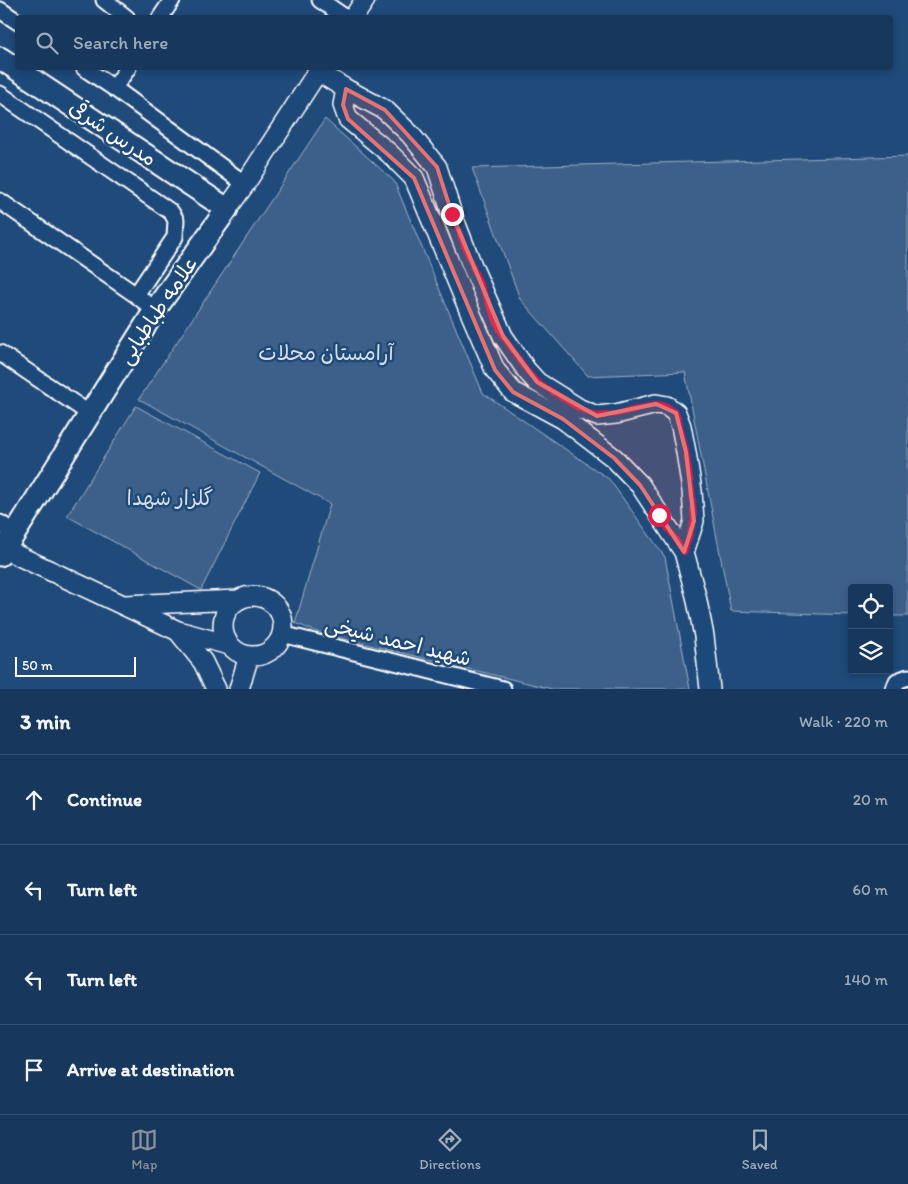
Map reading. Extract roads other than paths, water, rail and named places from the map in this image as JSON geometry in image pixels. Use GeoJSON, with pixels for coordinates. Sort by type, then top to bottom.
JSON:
{"type":"FeatureCollection","features":[{"type":"Feature","properties":{"kind":"main road","name":"مدرس شرقی"},"geometry":{"type":"LineString","coordinates":[[0,58],[15,68]]}},
{"type":"Feature","properties":{"kind":"main road","name":"مدرس شرقی"},"geometry":{"type":"LineString","coordinates":[[18,70],[227,209]]}},
{"type":"Feature","properties":{"kind":"main road","name":"علامه طباطبایی"},"geometry":{"type":"LineString","coordinates":[[5,540],[90,414],[156,310],[227,209]]}},
{"type":"Feature","properties":{"kind":"street"},"geometry":{"type":"LineString","coordinates":[[104,0],[123,15]]}},
{"type":"Feature","properties":{"kind":"street"},"geometry":{"type":"LineString","coordinates":[[162,15],[172,0]]}},
{"type":"Feature","properties":{"kind":"street"},"geometry":{"type":"LineString","coordinates":[[320,0],[342,15]]}},
{"type":"Feature","properties":{"kind":"street"},"geometry":{"type":"LineString","coordinates":[[355,15],[365,0]]}},
{"type":"Feature","properties":{"kind":"street"},"geometry":{"type":"LineString","coordinates":[[0,10],[15,20]]}},
{"type":"Feature","properties":{"kind":"street"},"geometry":{"type":"LineString","coordinates":[[87,70],[245,184]]}},
{"type":"Feature","properties":{"kind":"street"},"geometry":{"type":"LineString","coordinates":[[114,88],[127,70]]}},
{"type":"Feature","properties":{"kind":"street","name":"علامه طباطبایی"},"geometry":{"type":"LineString","coordinates":[[227,209],[318,70]]}},
{"type":"Feature","properties":{"kind":"street"},"geometry":{"type":"LineString","coordinates":[[320,70],[346,90],[385,110],[410,134],[437,168],[473,268],[503,336],[527,371],[537,382],[580,409],[597,416],[616,414],[656,404],[667,406],[676,413],[692,491],[694,521],[684,552]]}},
{"type":"Feature","properties":{"kind":"street"},"geometry":{"type":"LineString","coordinates":[[346,90],[343,105],[348,119],[389,153],[414,178],[463,297],[496,370],[512,392],[563,419],[614,458],[640,485],[684,552],[701,620],[710,689]]}},
{"type":"Feature","properties":{"kind":"street"},"geometry":{"type":"LineString","coordinates":[[0,94],[172,212],[176,220],[175,237],[136,295]]}},
{"type":"Feature","properties":{"kind":"street"},"geometry":{"type":"LineString","coordinates":[[0,202],[156,310]]}},
{"type":"Feature","properties":{"kind":"street"},"geometry":{"type":"LineString","coordinates":[[0,353],[90,414]]}},
{"type":"Feature","properties":{"kind":"street"},"geometry":{"type":"LineString","coordinates":[[5,540],[124,605],[178,631],[229,645]]}},
{"type":"Feature","properties":{"kind":"street"},"geometry":{"type":"LineString","coordinates":[[246,596],[257,596],[267,599],[275,605],[281,614],[284,624],[282,634],[274,649],[266,654],[249,656],[242,654],[229,645],[224,636],[224,616],[229,607],[237,600],[246,596]]}},
{"type":"Feature","properties":{"kind":"street"},"geometry":{"type":"LineString","coordinates":[[124,605],[237,600]]}},
{"type":"Feature","properties":{"kind":"street"},"geometry":{"type":"LineString","coordinates":[[178,631],[203,662],[216,689]]}},
{"type":"Feature","properties":{"kind":"street","name":"شهید احمد شیخی"},"geometry":{"type":"LineString","coordinates":[[282,634],[504,689]]}},
{"type":"Feature","properties":{"kind":"street"},"geometry":{"type":"LineString","coordinates":[[239,689],[249,656]]}},
{"type":"Feature","properties":{"kind":"street"},"geometry":{"type":"LineString","coordinates":[[894,689],[897,681],[908,677]]}},
{"type":"Feature","properties":{"kind":"park label","name":"آرامستان محلات"},"geometry":{"type":"Point","coordinates":[326,353]}},
{"type":"Feature","properties":{"kind":"park label","name":"گلزار شهدا"},"geometry":{"type":"Point","coordinates":[170,498]}}]}
